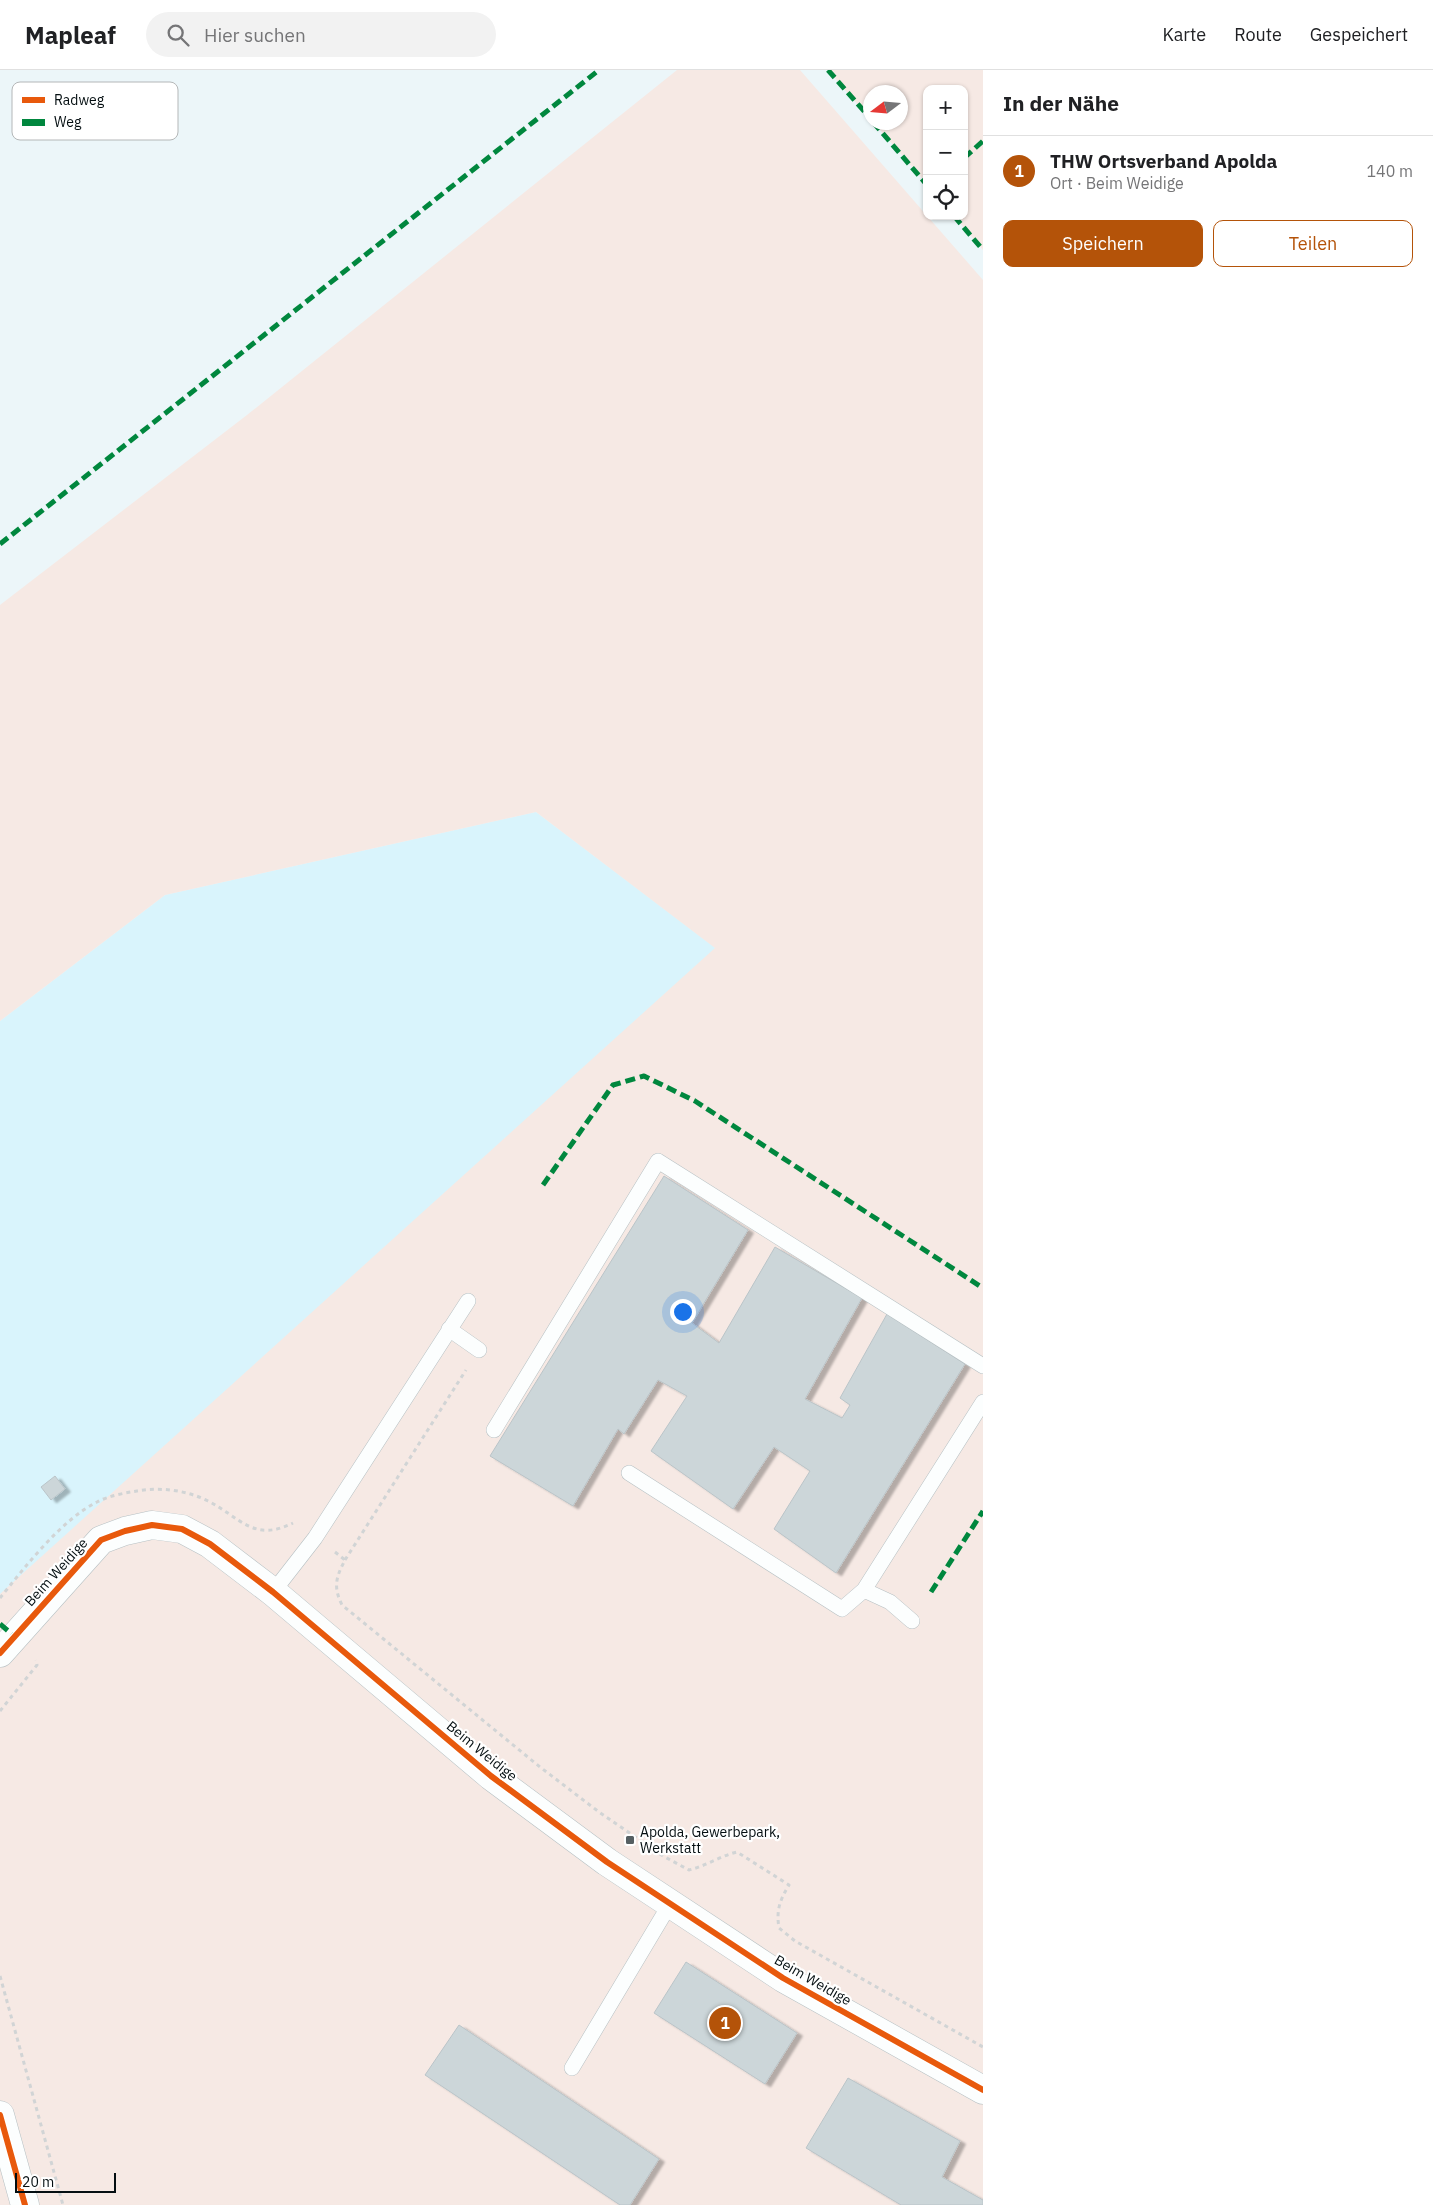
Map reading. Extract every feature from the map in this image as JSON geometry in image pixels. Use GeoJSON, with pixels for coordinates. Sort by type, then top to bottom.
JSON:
{"type":"FeatureCollection","features":[{"type":"Feature","properties":{"kind":"street","name":"Beim Weidige"},"geometry":{"type":"LineString","coordinates":[[0,1653],[101,1540],[125,1531],[152,1525],[182,1529],[210,1544],[273,1592],[491,1776],[608,1862],[783,1978],[983,2090]]}},
{"type":"Feature","properties":{"kind":"street"},"geometry":{"type":"LineString","coordinates":[[0,2115],[25,2205]]}},
{"type":"Feature","properties":{"kind":"lane"},"geometry":{"type":"LineString","coordinates":[[494,1430],[658,1162],[983,1366]]}},
{"type":"Feature","properties":{"kind":"lane"},"geometry":{"type":"LineString","coordinates":[[273,1592],[315,1538],[468,1301]]}},
{"type":"Feature","properties":{"kind":"lane"},"geometry":{"type":"LineString","coordinates":[[449,1329],[479,1350]]}},
{"type":"Feature","properties":{"kind":"lane"},"geometry":{"type":"LineString","coordinates":[[629,1473],[842,1609],[864,1590],[983,1402]]}},
{"type":"Feature","properties":{"kind":"lane"},"geometry":{"type":"LineString","coordinates":[[864,1590],[890,1602],[912,1621]]}},
{"type":"Feature","properties":{"kind":"lane"},"geometry":{"type":"LineString","coordinates":[[572,2068],[670,1904]]}},
{"type":"Feature","properties":{"kind":"path"},"geometry":{"type":"LineString","coordinates":[[479,1350],[337,1576],[336,1594],[342,1605],[540,1767],[647,1845],[689,1870],[703,1867],[726,1854],[737,1852],[789,1885],[781,1897],[776,1913],[779,1928],[796,1941],[983,2047]]}},
{"type":"Feature","properties":{"kind":"path"},"geometry":{"type":"LineString","coordinates":[[315,1538],[346,1560]]}},
{"type":"Feature","properties":{"kind":"path"},"geometry":{"type":"LineString","coordinates":[[0,1976],[63,2205]]}},
{"type":"Feature","properties":{"kind":"shaded area"},"geometry":{"type":"Polygon","coordinates":[[[677,70],[800,70],[923,211],[923,220],[931,220],[983,280],[983,2205],[0,2205],[0,1594],[715,948],[536,812],[165,895],[0,1021],[0,605],[247,415],[677,70]]]}},
{"type":"Feature","properties":{"kind":"shaded area"},"geometry":{"type":"Polygon","coordinates":[[[828,70],[983,70],[983,250],[957,220],[968,220],[968,85],[923,85],[923,179],[880,130],[908,130],[908,85],[863,85],[863,111],[828,70]]]}},
{"type":"Feature","properties":{"kind":"shaded area"},"geometry":{"type":"Polygon","coordinates":[[[536,812],[746,971],[0,2205],[0,1021],[165,895],[536,812]]]}},
{"type":"Feature","properties":{"kind":"building"},"geometry":{"type":"Polygon","coordinates":[[[664,1176],[748,1230],[692,1323],[719,1343],[775,1247],[862,1298],[805,1399],[842,1418],[850,1405],[840,1398],[887,1314],[965,1364],[836,1573],[774,1529],[810,1471],[774,1447],[733,1509],[651,1451],[687,1396],[658,1380],[624,1434],[618,1429],[573,1506],[490,1456],[664,1176]]]}},
{"type":"Feature","properties":{"kind":"building"},"geometry":{"type":"Polygon","coordinates":[[[55,1476],[65,1489],[51,1500],[41,1487],[55,1476]]]}},
{"type":"Feature","properties":{"kind":"building"},"geometry":{"type":"Polygon","coordinates":[[[686,1962],[797,2033],[765,2084],[654,2013],[686,1962]]]}},
{"type":"Feature","properties":{"kind":"building"},"geometry":{"type":"Polygon","coordinates":[[[459,2025],[659,2159],[630,2205],[620,2205],[425,2075],[459,2025]]]}},
{"type":"Feature","properties":{"kind":"building"},"geometry":{"type":"Polygon","coordinates":[[[848,2078],[960,2141],[942,2177],[983,2200],[983,2205],[901,2205],[806,2148],[848,2078]]]}},
{"type":"Feature","properties":{"kind":"marked path"},"geometry":{"type":"LineString","coordinates":[[0,544],[599,70]]}},
{"type":"Feature","properties":{"kind":"marked path"},"geometry":{"type":"LineString","coordinates":[[828,70],[863,110]]}},
{"type":"Feature","properties":{"kind":"marked path"},"geometry":{"type":"LineString","coordinates":[[880,130],[923,180]]}},
{"type":"Feature","properties":{"kind":"marked path"},"geometry":{"type":"LineString","coordinates":[[968,154],[983,141]]}},
{"type":"Feature","properties":{"kind":"marked path"},"geometry":{"type":"LineString","coordinates":[[957,220],[983,250]]}},
{"type":"Feature","properties":{"kind":"marked path"},"geometry":{"type":"LineString","coordinates":[[543,1185],[613,1085],[644,1076],[695,1101],[983,1288]]}},
{"type":"Feature","properties":{"kind":"marked path"},"geometry":{"type":"LineString","coordinates":[[931,1592],[983,1511]]}},
{"type":"Feature","properties":{"kind":"marked path"},"geometry":{"type":"LineString","coordinates":[[0,1624],[14,1636]]}},
{"type":"Feature","properties":{"kind":"cycle path"},"geometry":{"type":"LineString","coordinates":[[0,1653],[101,1540],[125,1531],[152,1525],[182,1529],[210,1544],[273,1592],[491,1776],[607,1862],[783,1978],[983,2090]]}},
{"type":"Feature","properties":{"kind":"cycle path"},"geometry":{"type":"LineString","coordinates":[[0,2115],[25,2205]]}},
{"type":"Feature","properties":{"kind":"place","name":"Apolda, Gewerbepark, Werkstatt"},"geometry":{"type":"Point","coordinates":[630,1840]}},
{"type":"Feature","properties":{"kind":"place","name":"THW Ortsverband Apolda"},"geometry":{"type":"Point","coordinates":[725,2023]}}]}
